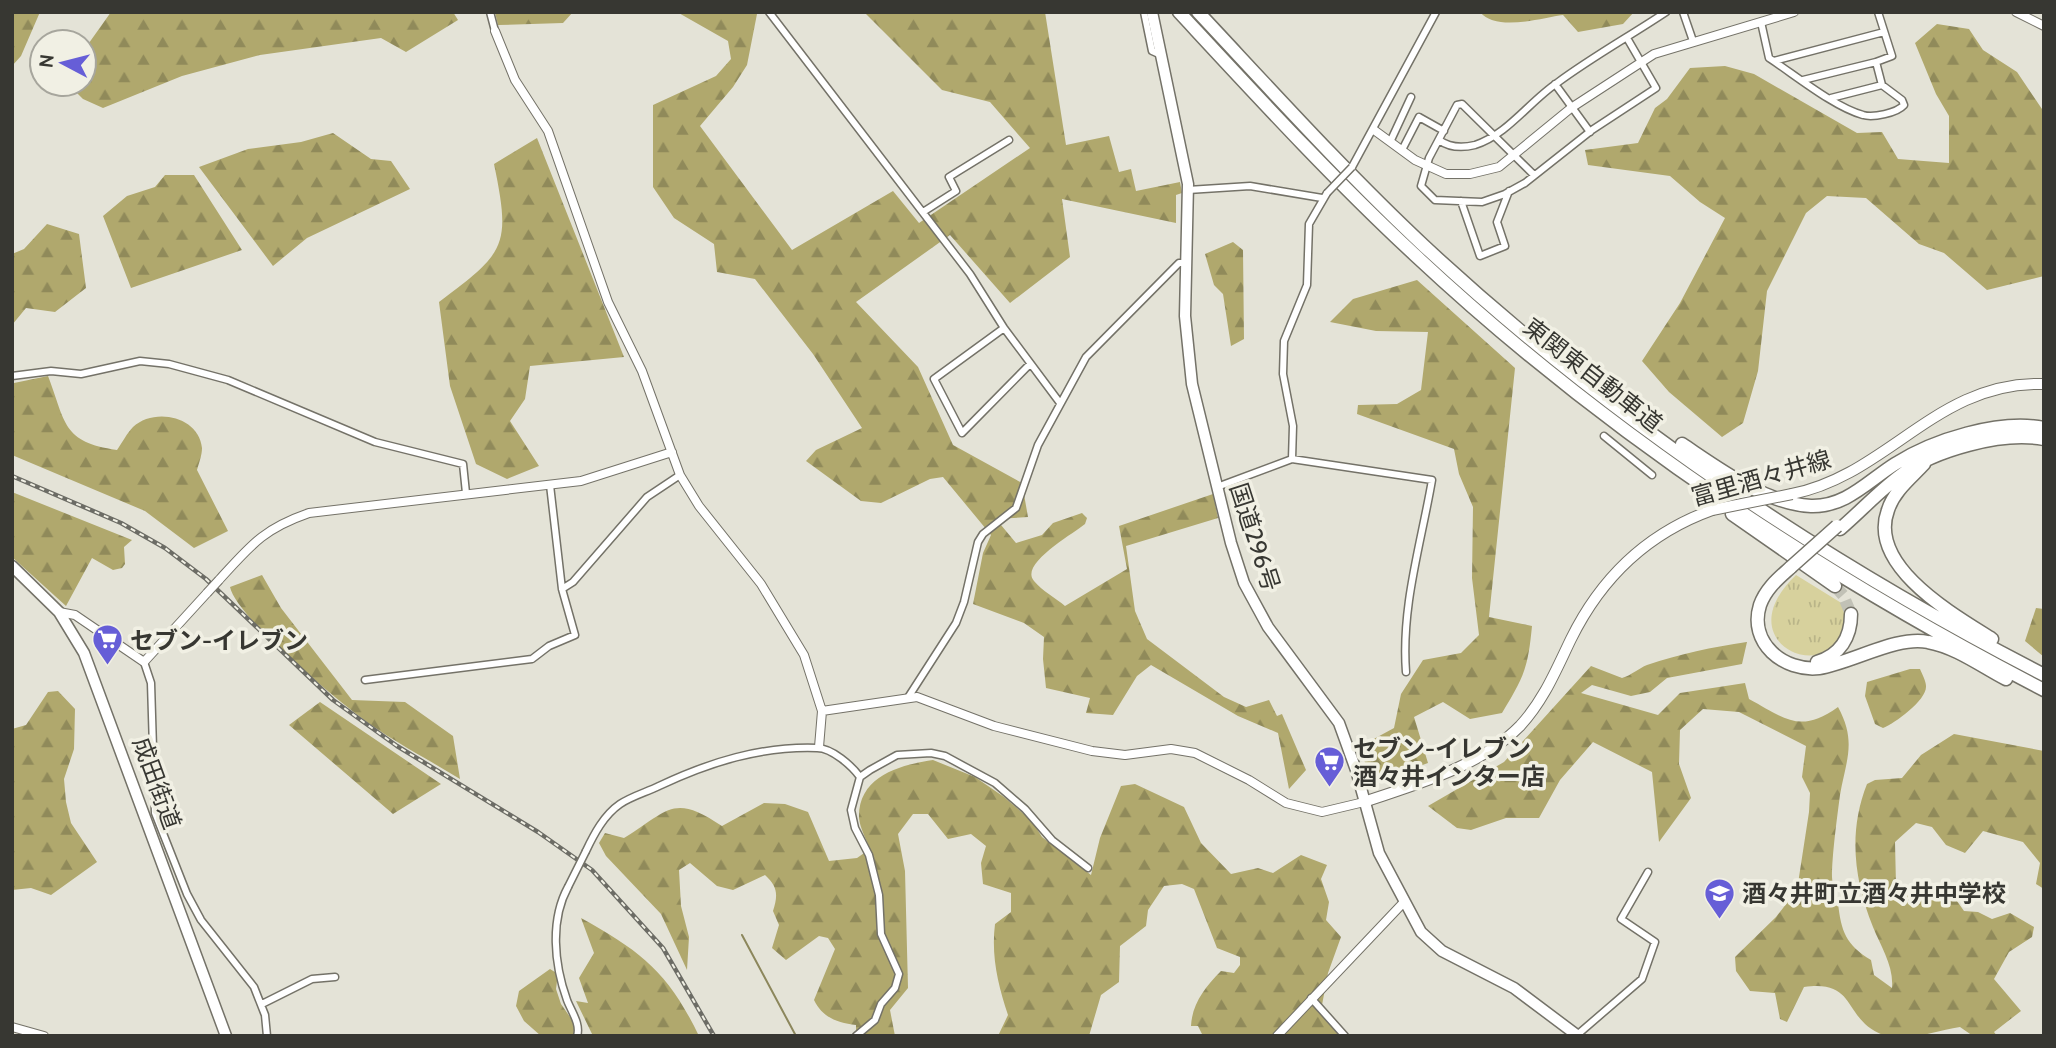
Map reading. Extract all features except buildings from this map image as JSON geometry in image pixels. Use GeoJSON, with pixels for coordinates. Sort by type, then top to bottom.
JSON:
{"type":"FeatureCollection","features":[{"type":"Feature","properties":{"kind":"highway","name":"東関東自動車道"},"geometry":{"type":"LineString","coordinates":[[1179,12],[1345,188],[1417,257],[1550,370],[1645,443],[1821,563],[2044,690]]}},
{"type":"Feature","properties":{"kind":"highway","name":"東関東自動車道"},"geometry":{"type":"LineString","coordinates":[[1198,12],[1355,179],[1424,247],[1576,374],[1731,488],[1828,552],[2044,673]]}},
{"type":"Feature","properties":{"kind":"highway","name":"国道296号"},"geometry":{"type":"LineString","coordinates":[[1150,14],[1188,190],[1185,316],[1189,360],[1238,567],[1268,627],[1339,723],[1379,853],[1421,932],[1442,951],[1514,988],[1577,1035]]}},
{"type":"Feature","properties":{"kind":"highway"},"geometry":{"type":"LineString","coordinates":[[1576,374],[1739,479],[1783,500],[1802,505],[1825,506],[1838,502],[1862,489],[1896,463],[1980,442],[2020,438],[2044,439]]}},
{"type":"Feature","properties":{"kind":"highway"},"geometry":{"type":"LineString","coordinates":[[2044,428],[1973,433],[1922,458],[1769,588],[1761,603],[1758,624],[1766,646],[1785,663],[1805,669],[1907,642],[1926,641],[1945,647],[2044,697]]}},
{"type":"Feature","properties":{"kind":"highway"},"geometry":{"type":"LineString","coordinates":[[1645,443],[1737,517],[1835,586]]}},
{"type":"Feature","properties":{"kind":"highway"},"geometry":{"type":"LineString","coordinates":[[1922,458],[1888,510],[1885,536],[1892,554],[1907,574],[1934,600],[2044,673]]}},
{"type":"Feature","properties":{"kind":"highway","name":"成田街道"},"geometry":{"type":"LineString","coordinates":[[12,566],[17,574],[59,612],[84,653],[226,1036]]}},
{"type":"Feature","properties":{"kind":"highway"},"geometry":{"type":"LineString","coordinates":[[1794,567],[1771,595],[1766,608],[1766,629],[1776,648],[1798,661],[1826,659],[1844,642],[1851,614]]}},
{"type":"Feature","properties":{"kind":"main road","name":"富里酒々井線"},"geometry":{"type":"LineString","coordinates":[[1364,802],[1429,780],[1479,757],[1505,739],[1541,700],[1585,614],[1610,578],[1653,540],[1712,510],[1825,486],[1852,474],[1934,415],[1975,396],[2044,386]]}},
{"type":"Feature","properties":{"kind":"street"},"geometry":{"type":"LineString","coordinates":[[490,12],[515,80],[548,131],[608,302],[642,372],[680,475],[699,506],[761,584],[811,671],[822,711],[819,747]]}},
{"type":"Feature","properties":{"kind":"street"},"geometry":{"type":"LineString","coordinates":[[769,12],[970,274],[1004,328],[1059,403]]}},
{"type":"Feature","properties":{"kind":"street"},"geometry":{"type":"LineString","coordinates":[[1292,459],[1293,426],[1283,374],[1284,341],[1307,285],[1307,232],[1325,195],[1352,167],[1374,130],[1435,15],[1424,12]]}},
{"type":"Feature","properties":{"kind":"street"},"geometry":{"type":"LineString","coordinates":[[1439,141],[1447,146],[1459,147],[1475,145],[1493,136],[1555,84],[1666,12]]}},
{"type":"Feature","properties":{"kind":"street"},"geometry":{"type":"LineString","coordinates":[[1684,12],[1693,41]]}},
{"type":"Feature","properties":{"kind":"street"},"geometry":{"type":"LineString","coordinates":[[1374,130],[1426,165],[1446,174],[1470,174],[1499,167],[1571,108],[1641,62],[1672,47],[1793,12]]}},
{"type":"Feature","properties":{"kind":"street"},"geometry":{"type":"LineString","coordinates":[[1803,80],[1892,57],[1878,12]]}},
{"type":"Feature","properties":{"kind":"street"},"geometry":{"type":"LineString","coordinates":[[2015,12],[2044,26]]}},
{"type":"Feature","properties":{"kind":"street"},"geometry":{"type":"LineString","coordinates":[[1761,22],[1769,58],[1831,98],[1870,117],[1903,108],[1902,100],[1882,85],[1876,62]]}},
{"type":"Feature","properties":{"kind":"street"},"geometry":{"type":"LineString","coordinates":[[1774,61],[1884,32]]}},
{"type":"Feature","properties":{"kind":"street"},"geometry":{"type":"LineString","coordinates":[[1534,175],[1462,104],[1457,105],[1426,165],[1421,186],[1426,195],[1435,200],[1482,202],[1508,191],[1534,175],[1590,132],[1656,88],[1627,38]]}},
{"type":"Feature","properties":{"kind":"street"},"geometry":{"type":"LineString","coordinates":[[1555,84],[1590,132]]}},
{"type":"Feature","properties":{"kind":"street"},"geometry":{"type":"LineString","coordinates":[[1831,98],[1882,85]]}},
{"type":"Feature","properties":{"kind":"street"},"geometry":{"type":"LineString","coordinates":[[1391,140],[1411,97]]}},
{"type":"Feature","properties":{"kind":"street"},"geometry":{"type":"LineString","coordinates":[[1402,150],[1419,117],[1444,131]]}},
{"type":"Feature","properties":{"kind":"street"},"geometry":{"type":"LineString","coordinates":[[923,212],[956,191],[949,177],[1009,140]]}},
{"type":"Feature","properties":{"kind":"street"},"geometry":{"type":"LineString","coordinates":[[1188,190],[1250,187],[1325,195]]}},
{"type":"Feature","properties":{"kind":"street"},"geometry":{"type":"LineString","coordinates":[[1461,201],[1480,256],[1505,246],[1496,222],[1508,191]]}},
{"type":"Feature","properties":{"kind":"street"},"geometry":{"type":"LineString","coordinates":[[909,696],[956,623],[964,602],[978,542],[983,534],[1016,508],[1028,469],[1059,403],[1093,348],[1180,263],[1186,263]]}},
{"type":"Feature","properties":{"kind":"street"},"geometry":{"type":"LineString","coordinates":[[1004,328],[934,379],[962,433],[1030,365]]}},
{"type":"Feature","properties":{"kind":"street"},"geometry":{"type":"LineString","coordinates":[[12,376],[51,371],[81,374],[140,361],[192,369],[228,380],[375,442],[463,464],[467,493]]}},
{"type":"Feature","properties":{"kind":"street"},"geometry":{"type":"LineString","coordinates":[[1604,436],[1651,475]]}},
{"type":"Feature","properties":{"kind":"street"},"geometry":{"type":"LineString","coordinates":[[144,662],[260,535],[290,519],[340,507],[581,481],[671,452]]}},
{"type":"Feature","properties":{"kind":"street"},"geometry":{"type":"LineString","coordinates":[[1217,487],[1292,459],[1432,480],[1417,563],[1410,581],[1404,648],[1406,672]]}},
{"type":"Feature","properties":{"kind":"street"},"geometry":{"type":"LineString","coordinates":[[562,589],[573,582],[647,496],[680,475]]}},
{"type":"Feature","properties":{"kind":"street"},"geometry":{"type":"LineString","coordinates":[[365,680],[532,659],[550,646],[575,635],[562,589],[550,485]]}},
{"type":"Feature","properties":{"kind":"street"},"geometry":{"type":"LineString","coordinates":[[59,612],[75,615],[144,662],[151,683],[155,813],[187,894],[201,920],[254,988],[262,1004],[267,1036]]}},
{"type":"Feature","properties":{"kind":"street"},"geometry":{"type":"LineString","coordinates":[[822,711],[909,696],[935,702],[994,726],[1092,751],[1125,755],[1171,749],[1195,753],[1249,780],[1286,803],[1322,812],[1364,802]]}},
{"type":"Feature","properties":{"kind":"street"},"geometry":{"type":"LineString","coordinates":[[577,1036],[579,1029],[566,997],[557,955],[557,912],[605,818],[620,804],[687,772],[734,756],[775,749],[819,747],[843,760],[860,777]]}},
{"type":"Feature","properties":{"kind":"street"},"geometry":{"type":"LineString","coordinates":[[856,1036],[875,1020],[884,1000],[895,988],[899,974],[881,934],[879,895],[869,855],[852,817],[853,799],[860,777],[897,755],[922,753],[945,756],[995,783],[1025,809],[1052,840],[1088,868]]}},
{"type":"Feature","properties":{"kind":"street"},"geometry":{"type":"LineString","coordinates":[[1577,1035],[1642,979],[1655,942],[1621,919],[1648,872]]}},
{"type":"Feature","properties":{"kind":"street"},"geometry":{"type":"LineString","coordinates":[[1277,1036],[1404,902]]}},
{"type":"Feature","properties":{"kind":"street"},"geometry":{"type":"LineString","coordinates":[[262,1004],[312,979],[335,977]]}},
{"type":"Feature","properties":{"kind":"street"},"geometry":{"type":"LineString","coordinates":[[1311,998],[1345,1036]]}},
{"type":"Feature","properties":{"kind":"street"},"geometry":{"type":"LineString","coordinates":[[12,1027],[44,1036]]}},
{"type":"Feature","properties":{"kind":"green space"},"geometry":{"type":"Polygon","coordinates":[[[12,12],[40,12],[33,28],[28,28],[28,40],[21,56],[12,66],[12,12]]]}},
{"type":"Feature","properties":{"kind":"green space"},"geometry":{"type":"Polygon","coordinates":[[[111,12],[453,12],[458,20],[406,52],[381,38],[260,55],[182,76],[103,108],[82,98],[98,98],[98,30],[111,12]]]}},
{"type":"Feature","properties":{"kind":"green space"},"geometry":{"type":"Polygon","coordinates":[[[495,12],[573,12],[563,23],[498,25],[495,12]]]}},
{"type":"Feature","properties":{"kind":"green space"},"geometry":{"type":"Polygon","coordinates":[[[677,12],[757,14],[747,65],[733,87],[700,126],[792,250],[893,191],[919,223],[1030,148],[990,102],[942,90],[864,12],[1045,12],[1066,145],[1109,136],[1119,172],[1131,169],[1136,191],[1180,182],[1182,193],[1176,195],[1176,223],[1062,199],[1070,257],[1010,303],[950,235],[856,302],[918,367],[953,445],[1022,483],[1028,517],[996,519],[1016,543],[1042,535],[1053,523],[1082,513],[1087,518],[1085,524],[1040,558],[1031,574],[1037,585],[1065,606],[1127,569],[1119,526],[1213,494],[1218,518],[1126,546],[1135,611],[1147,639],[1224,697],[1246,707],[1269,700],[1277,716],[1282,714],[1306,770],[1289,789],[1278,733],[1238,716],[1151,665],[1137,676],[1113,715],[1086,713],[1090,698],[1046,688],[1044,637],[1024,623],[973,604],[983,553],[991,535],[943,477],[930,479],[881,503],[861,501],[806,461],[816,450],[862,428],[813,354],[755,279],[717,272],[714,244],[674,218],[653,187],[653,105],[716,76],[731,59],[728,41],[677,12]]]}},
{"type":"Feature","properties":{"kind":"green space"},"geometry":{"type":"Polygon","coordinates":[[[1480,12],[1634,12],[1623,24],[1578,32],[1563,15],[1507,23],[1487,18],[1480,12]]]}},
{"type":"Feature","properties":{"kind":"green space"},"geometry":{"type":"Polygon","coordinates":[[[1937,24],[1969,29],[1983,50],[2017,72],[2044,112],[2044,276],[1987,290],[1944,253],[1919,244],[1866,198],[1827,196],[1806,213],[1767,291],[1758,371],[1743,423],[1722,437],[1669,392],[1642,361],[1680,303],[1725,218],[1700,202],[1670,176],[1588,165],[1585,150],[1638,143],[1655,108],[1667,99],[1690,68],[1725,66],[1754,74],[1857,133],[1882,132],[1898,159],[1949,163],[1949,116],[1936,94],[1915,43],[1937,24]]]}},
{"type":"Feature","properties":{"kind":"green space"},"geometry":{"type":"Polygon","coordinates":[[[333,133],[371,159],[391,161],[410,189],[307,238],[273,266],[199,167],[248,149],[301,142],[333,133]]]}},
{"type":"Feature","properties":{"kind":"green space"},"geometry":{"type":"Polygon","coordinates":[[[537,138],[624,357],[530,366],[525,399],[510,421],[539,466],[507,479],[476,464],[450,386],[439,302],[478,271],[498,245],[502,231],[502,213],[494,164],[537,138]]]}},
{"type":"Feature","properties":{"kind":"green space"},"geometry":{"type":"Polygon","coordinates":[[[165,175],[194,175],[242,250],[131,288],[103,216],[127,196],[155,187],[165,175]]]}},
{"type":"Feature","properties":{"kind":"green space"},"geometry":{"type":"Polygon","coordinates":[[[47,224],[79,234],[86,288],[55,312],[26,308],[12,325],[12,254],[24,249],[47,224]]]}},
{"type":"Feature","properties":{"kind":"green space"},"geometry":{"type":"Polygon","coordinates":[[[1233,242],[1243,250],[1244,339],[1231,346],[1223,294],[1214,285],[1205,254],[1233,242]]]}},
{"type":"Feature","properties":{"kind":"green space"},"geometry":{"type":"Polygon","coordinates":[[[1417,280],[1515,368],[1489,617],[1532,626],[1524,672],[1502,713],[1470,719],[1443,702],[1414,717],[1428,763],[1373,783],[1359,747],[1394,728],[1401,694],[1423,660],[1461,653],[1479,635],[1472,578],[1473,507],[1459,474],[1454,449],[1357,414],[1358,405],[1397,404],[1421,390],[1428,332],[1376,331],[1330,322],[1353,299],[1417,280]]]}},
{"type":"Feature","properties":{"kind":"green space"},"geometry":{"type":"Polygon","coordinates":[[[48,376],[63,418],[69,428],[86,442],[117,450],[133,427],[152,417],[174,418],[193,428],[202,448],[197,470],[228,531],[194,548],[145,511],[12,455],[14,383],[48,376]]]}},
{"type":"Feature","properties":{"kind":"green space"},"geometry":{"type":"Polygon","coordinates":[[[12,492],[132,540],[124,547],[125,564],[122,568],[113,570],[92,558],[66,606],[12,557],[12,492]]]}},
{"type":"Feature","properties":{"kind":"green space"},"geometry":{"type":"Polygon","coordinates":[[[262,575],[281,608],[352,700],[405,702],[453,736],[460,779],[371,725],[308,674],[266,635],[236,600],[230,587],[262,575]]]}},
{"type":"Feature","properties":{"kind":"green space"},"geometry":{"type":"Polygon","coordinates":[[[1796,575],[1843,604],[1844,608],[1845,619],[1841,635],[1830,649],[1816,655],[1800,654],[1785,647],[1775,635],[1771,619],[1778,598],[1796,575]]]}},
{"type":"Feature","properties":{"kind":"green space"},"geometry":{"type":"Polygon","coordinates":[[[2036,608],[2044,609],[2044,657],[2025,641],[2036,608]]]}},
{"type":"Feature","properties":{"kind":"green space"},"geometry":{"type":"Polygon","coordinates":[[[1747,642],[1742,664],[1667,678],[1650,692],[1631,696],[1592,685],[1581,693],[1658,715],[1680,693],[1745,683],[1749,699],[1793,721],[1813,720],[1838,707],[1849,741],[1837,814],[1832,880],[1846,936],[1856,949],[1871,960],[1874,975],[1892,988],[1889,964],[1873,927],[1858,874],[1857,820],[1867,784],[1875,780],[1902,778],[1921,755],[1954,734],[2044,751],[2044,889],[2036,884],[2040,863],[2023,842],[1983,831],[1965,853],[1946,845],[1932,827],[1916,823],[1895,842],[1896,885],[1918,899],[1940,886],[1950,891],[1964,911],[1978,912],[1992,919],[2010,913],[2034,927],[2032,937],[2009,952],[1994,979],[2021,1011],[1994,1032],[1997,1036],[1973,1036],[1960,1027],[1911,1037],[1883,1035],[1861,1020],[1842,994],[1821,986],[1804,987],[1787,1022],[1780,1019],[1775,993],[1750,991],[1736,971],[1735,957],[1776,917],[1797,890],[1810,793],[1802,777],[1806,746],[1739,712],[1703,709],[1680,730],[1679,764],[1691,798],[1659,842],[1652,772],[1593,742],[1560,780],[1539,818],[1506,818],[1471,830],[1457,828],[1428,806],[1504,762],[1591,666],[1622,678],[1647,665],[1672,657],[1747,642]]]}},
{"type":"Feature","properties":{"kind":"green space"},"geometry":{"type":"Polygon","coordinates":[[[1910,669],[1920,669],[1926,686],[1925,692],[1909,710],[1888,725],[1883,728],[1875,724],[1865,696],[1867,682],[1910,669]]]}},
{"type":"Feature","properties":{"kind":"green space"},"geometry":{"type":"Polygon","coordinates":[[[58,691],[75,709],[74,749],[64,779],[66,802],[71,823],[97,862],[51,895],[31,888],[12,890],[12,729],[26,725],[48,692],[58,691]]]}},
{"type":"Feature","properties":{"kind":"green space"},"geometry":{"type":"Polygon","coordinates":[[[320,702],[441,784],[393,814],[289,725],[320,702]]]}},
{"type":"Feature","properties":{"kind":"green space"},"geometry":{"type":"Polygon","coordinates":[[[933,760],[975,777],[1004,797],[1032,821],[1042,837],[1091,875],[1100,838],[1121,786],[1135,784],[1184,807],[1201,843],[1231,874],[1258,868],[1273,873],[1301,855],[1327,865],[1321,879],[1329,902],[1326,920],[1341,937],[1328,973],[1322,1005],[1339,1036],[1203,1036],[1198,1026],[1191,1026],[1194,1010],[1205,990],[1221,971],[1234,973],[1240,965],[1240,957],[1217,948],[1194,889],[1182,884],[1164,886],[1148,910],[1146,926],[1120,946],[1119,982],[1101,995],[1089,1036],[998,1036],[1008,1015],[996,970],[995,924],[1011,912],[1011,893],[983,884],[981,863],[986,846],[971,834],[948,839],[928,814],[913,814],[898,834],[905,871],[908,988],[890,1010],[895,1036],[856,1036],[856,1025],[831,1018],[821,1011],[814,1000],[835,949],[828,938],[819,936],[786,960],[772,948],[779,925],[773,911],[776,891],[765,875],[733,890],[717,886],[690,863],[679,870],[681,906],[689,937],[687,970],[661,914],[606,856],[599,843],[605,833],[624,838],[672,809],[692,810],[722,826],[764,803],[785,804],[808,812],[829,861],[857,858],[870,849],[859,818],[866,792],[883,775],[895,769],[933,760]]]}},
{"type":"Feature","properties":{"kind":"green space"},"geometry":{"type":"Polygon","coordinates":[[[581,918],[621,942],[651,966],[676,995],[699,1036],[593,1036],[576,1001],[588,1003],[579,978],[594,953],[581,918]]]}},
{"type":"Feature","properties":{"kind":"green space"},"geometry":{"type":"Polygon","coordinates":[[[550,969],[558,974],[556,989],[561,1004],[577,1027],[573,1036],[541,1036],[524,1021],[516,1006],[519,991],[550,969]]]}},
{"type":"Feature","properties":{"kind":"waterway"},"geometry":{"type":"LineString","coordinates":[[742,935],[796,1036]]}},
{"type":"Feature","properties":{"kind":"tunnel"},"geometry":{"type":"LineString","coordinates":[[1835,586],[1843,595],[1851,614]]}},
{"type":"Feature","properties":{"kind":"railway"},"geometry":{"type":"LineString","coordinates":[[12,476],[121,523],[165,548],[206,579],[333,700],[397,746],[538,832],[592,870],[663,948],[714,1036]]}},
{"type":"Feature","properties":{"kind":"place","name":"セブン-イレブン"},"geometry":{"type":"Point","coordinates":[107,667]}},
{"type":"Feature","properties":{"kind":"place","name":"セブン-イレブン 酒々井インター店"},"geometry":{"type":"Point","coordinates":[1330,789]}},
{"type":"Feature","properties":{"kind":"place","name":"酒々井町立酒々井中学校"},"geometry":{"type":"Point","coordinates":[1719,920]}}]}
